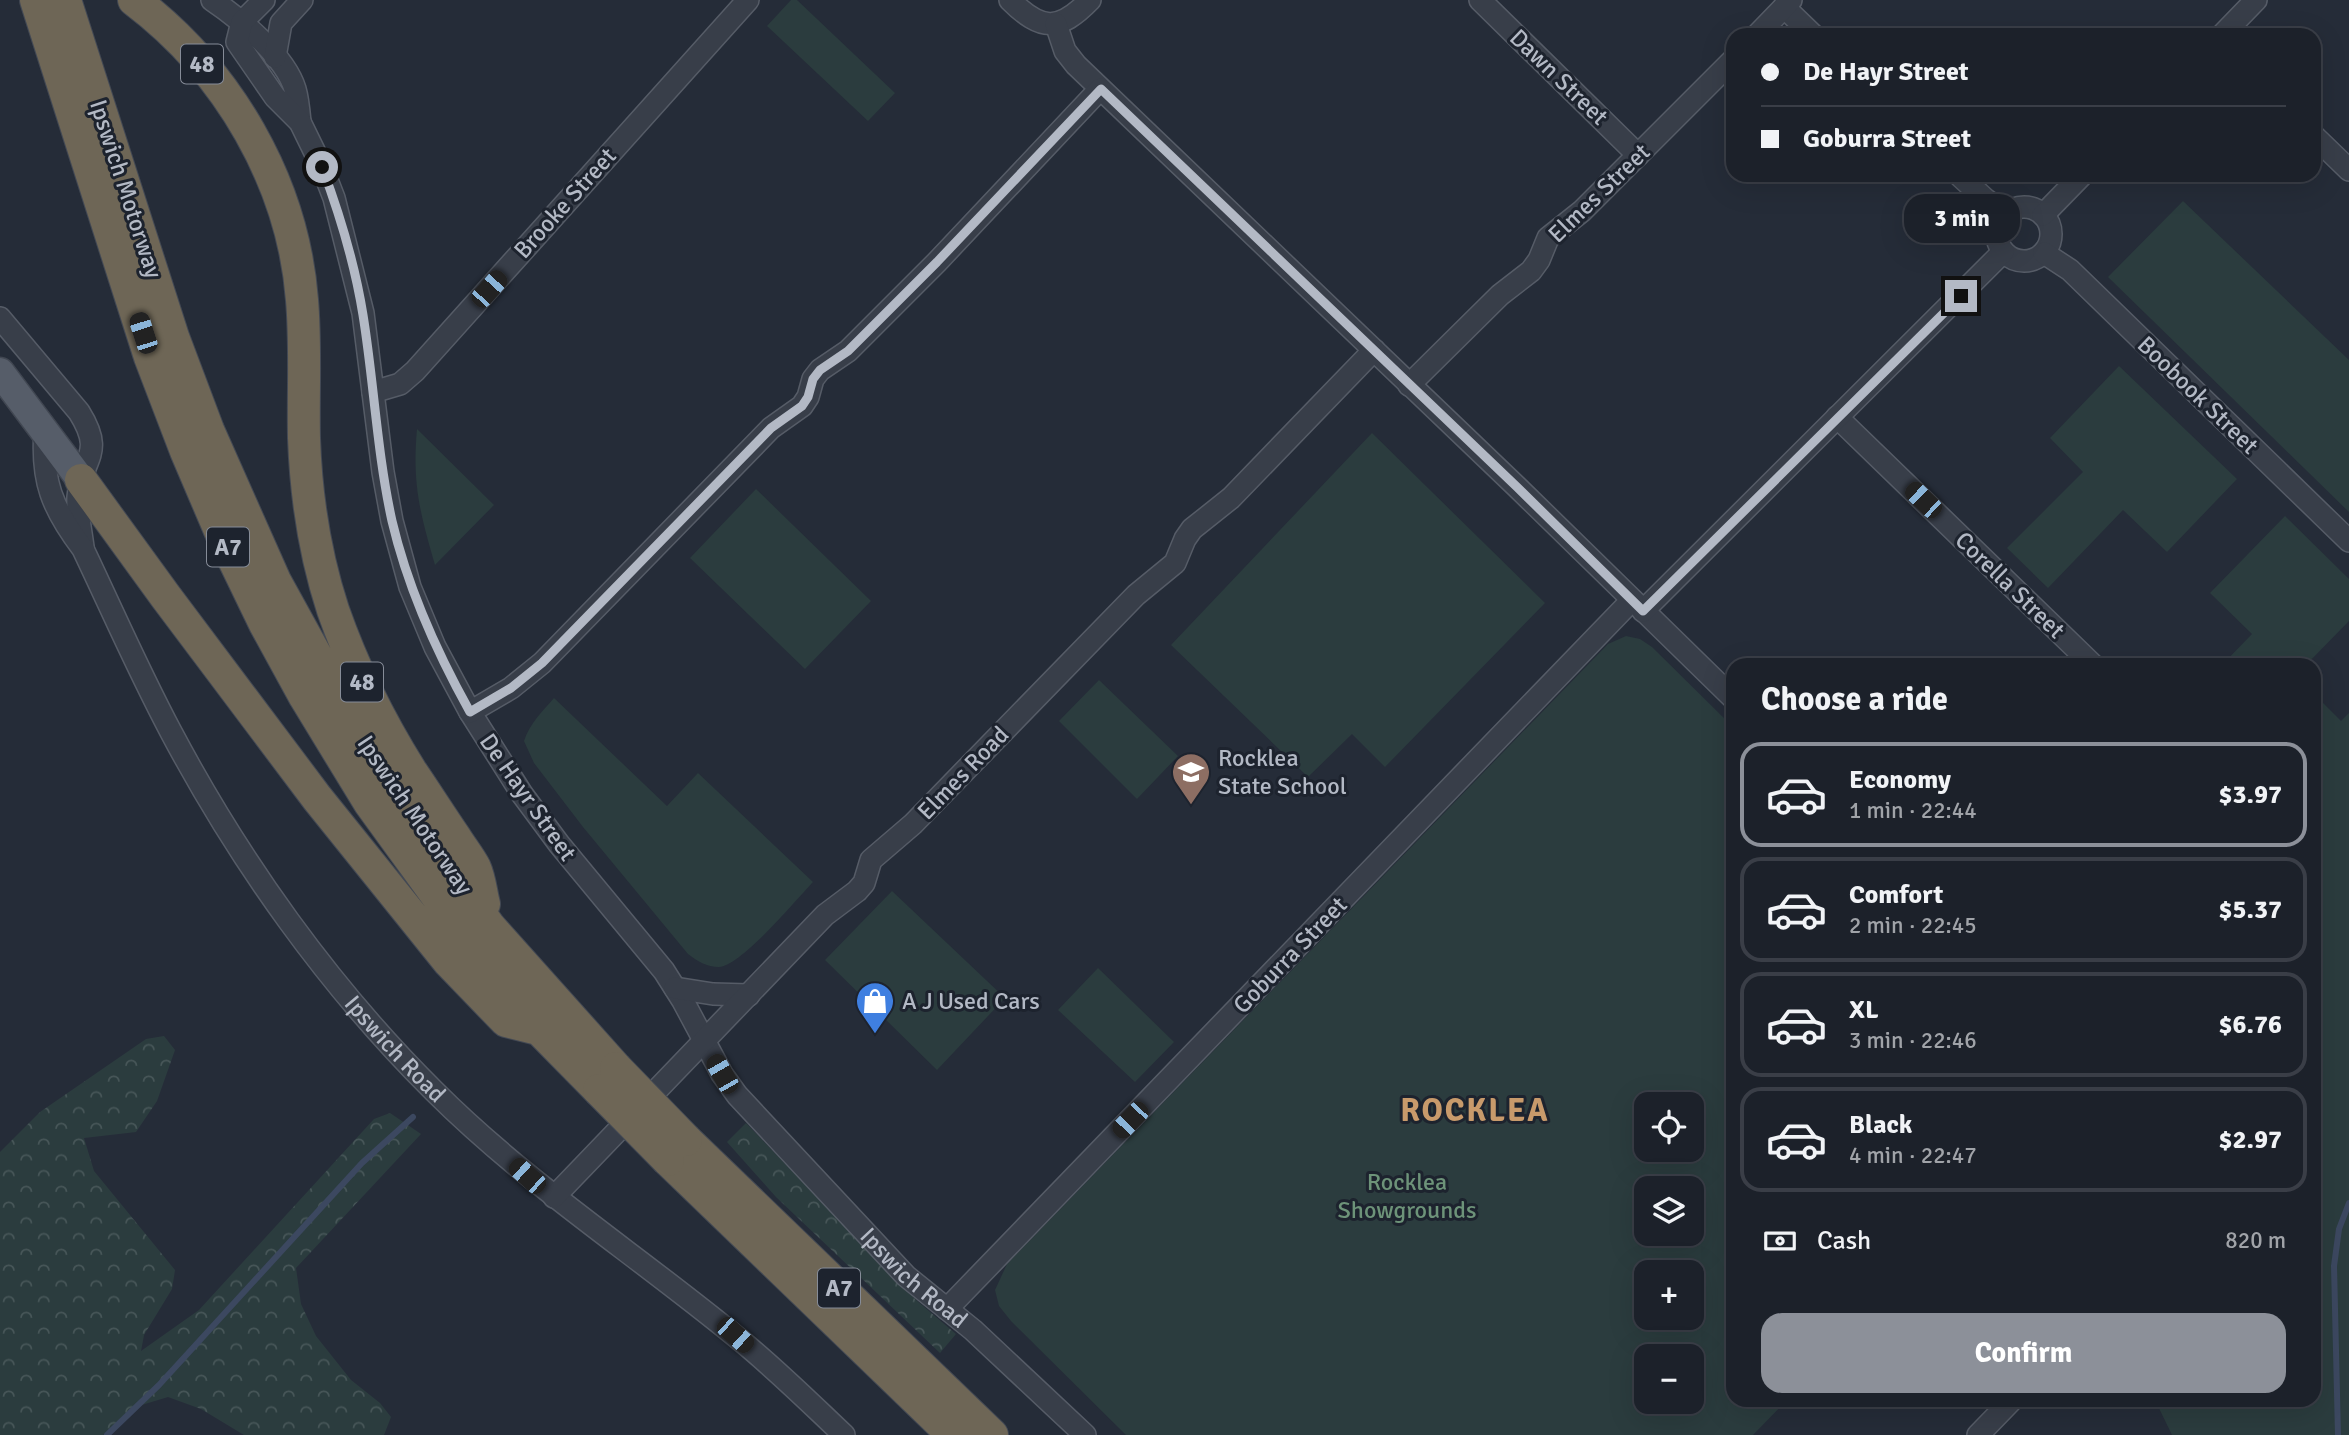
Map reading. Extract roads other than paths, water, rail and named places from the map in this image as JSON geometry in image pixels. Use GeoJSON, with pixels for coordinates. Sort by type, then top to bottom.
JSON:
{"type":"FeatureCollection","features":[{"type":"Feature","properties":{"kind":"highway","name":"48"},"geometry":{"type":"LineString","coordinates":[[134,0],[172,32],[213,77],[255,142],[279,195],[299,267],[306,470],[324,580],[347,648],[385,728],[476,869],[489,926]]}},
{"type":"Feature","properties":{"kind":"highway","name":"Ipswich Motorway"},"geometry":{"type":"LineString","coordinates":[[46,1],[77,36],[173,337],[236,498],[275,581],[351,717],[413,818],[489,926],[608,1079],[953,1435]]}},
{"type":"Feature","properties":{"kind":"highway","name":"Ipswich Motorway"},"geometry":{"type":"LineString","coordinates":[[46,1],[150,357],[221,533],[305,697],[369,802],[461,929],[539,1029],[608,1079]]}},
{"type":"Feature","properties":{"kind":"highway"},"geometry":{"type":"LineString","coordinates":[[81,480],[263,728],[362,856],[449,962],[506,1021],[539,1029]]}},
{"type":"Feature","properties":{"kind":"highway","name":"Ipswich Motorway"},"geometry":{"type":"LineString","coordinates":[[677,1150],[992,1435]]}},
{"type":"Feature","properties":{"kind":"main road"},"geometry":{"type":"LineString","coordinates":[[0,372],[81,480]]}},
{"type":"Feature","properties":{"kind":"street","name":"De Hayr Street"},"geometry":{"type":"LineString","coordinates":[[212,0],[242,22],[275,57],[295,88],[300,122],[322,167],[344,235],[363,313],[386,492],[410,587],[435,647],[470,712],[522,794],[552,835],[649,952],[675,988],[704,1042]]}},
{"type":"Feature","properties":{"kind":"street"},"geometry":{"type":"LineString","coordinates":[[242,22],[264,0]]}},
{"type":"Feature","properties":{"kind":"street"},"geometry":{"type":"LineString","coordinates":[[275,57],[281,23],[302,0]]}},
{"type":"Feature","properties":{"kind":"street","name":"Brooke Street"},"geometry":{"type":"LineString","coordinates":[[373,392],[400,384],[415,371],[748,0]]}},
{"type":"Feature","properties":{"kind":"street"},"geometry":{"type":"LineString","coordinates":[[1010,0],[1031,18],[1056,24],[1070,19],[1090,0]]}},
{"type":"Feature","properties":{"kind":"street","name":"Dawn Street"},"geometry":{"type":"LineString","coordinates":[[1480,0],[1638,155]]}},
{"type":"Feature","properties":{"kind":"street"},"geometry":{"type":"LineString","coordinates":[[2229,28],[2256,0]]}},
{"type":"Feature","properties":{"kind":"street"},"geometry":{"type":"LineString","coordinates":[[1764,28],[1788,4],[1807,28]]}},
{"type":"Feature","properties":{"kind":"street","name":"De Hayr Street"},"geometry":{"type":"LineString","coordinates":[[242,22],[237,38],[239,46],[275,97],[300,122]]}},
{"type":"Feature","properties":{"kind":"street"},"geometry":{"type":"LineString","coordinates":[[1056,24],[1069,57],[1101,89],[1726,691]]}},
{"type":"Feature","properties":{"kind":"street","name":"Elmes Street"},"geometry":{"type":"LineString","coordinates":[[1409,385],[1500,295],[1531,271],[1548,238],[1582,211],[1726,67]]}},
{"type":"Feature","properties":{"kind":"street"},"geometry":{"type":"LineString","coordinates":[[470,712],[511,688],[542,663],[771,428],[802,406],[808,397],[813,379],[820,370],[848,351],[937,262],[1101,89]]}},
{"type":"Feature","properties":{"kind":"street"},"geometry":{"type":"LineString","coordinates":[[2321,143],[2349,170]]}},
{"type":"Feature","properties":{"kind":"street"},"geometry":{"type":"LineString","coordinates":[[1967,182],[2006,214]]}},
{"type":"Feature","properties":{"kind":"street"},"geometry":{"type":"LineString","coordinates":[[2043,215],[2075,182]]}},
{"type":"Feature","properties":{"kind":"street"},"geometry":{"type":"LineString","coordinates":[[2021,207],[2037,210],[2043,215],[2048,222],[2051,238],[2044,253],[2036,259],[2018,261],[2003,252],[1996,237],[1997,229],[2006,214],[2021,207]]}},
{"type":"Feature","properties":{"kind":"street","name":"Goburra Street"},"geometry":{"type":"LineString","coordinates":[[947,1309],[1638,605],[1837,417],[2003,252]]}},
{"type":"Feature","properties":{"kind":"street","name":"Boobook Street"},"geometry":{"type":"LineString","coordinates":[[2044,253],[2070,270],[2349,541]]}},
{"type":"Feature","properties":{"kind":"street","name":"Ipswich Road"},"geometry":{"type":"LineString","coordinates":[[0,318],[79,412],[90,429],[92,450],[81,480],[78,507],[83,549]]}},
{"type":"Feature","properties":{"kind":"street","name":"Elmes Road"},"geometry":{"type":"LineString","coordinates":[[554,1197],[825,915],[861,887],[874,856],[913,824],[1136,596],[1175,563],[1189,533],[1231,498],[1374,350]]}},
{"type":"Feature","properties":{"kind":"street","name":"Corella Street"},"geometry":{"type":"LineString","coordinates":[[1837,417],[2086,658]]}},
{"type":"Feature","properties":{"kind":"street","name":"Ipswich Road"},"geometry":{"type":"LineString","coordinates":[[45,430],[43,457],[48,487],[68,530],[83,549],[170,731],[217,812],[291,923],[387,1042],[435,1092],[505,1157],[735,1335],[844,1435]]}},
{"type":"Feature","properties":{"kind":"street"},"geometry":{"type":"LineString","coordinates":[[675,988],[713,994],[749,995]]}},
{"type":"Feature","properties":{"kind":"street","name":"Ipswich Road"},"geometry":{"type":"LineString","coordinates":[[704,1042],[737,1095],[891,1261],[1020,1373],[1085,1435]]}},
{"type":"Feature","properties":{"kind":"street"},"geometry":{"type":"LineString","coordinates":[[1978,1435],[2005,1407]]}},
{"type":"Feature","properties":{"kind":"waterway"},"geometry":{"type":"LineString","coordinates":[[107,1435],[159,1385],[362,1163],[413,1117]]}},
{"type":"Feature","properties":{"kind":"waterway"},"geometry":{"type":"LineString","coordinates":[[2338,1435],[2334,1266],[2339,1229],[2349,1203]]}},
{"type":"Feature","properties":{"kind":"place","name":"Rocklea State School"},"geometry":{"type":"Point","coordinates":[1191,806]}},
{"type":"Feature","properties":{"kind":"place","name":"A J Used Cars"},"geometry":{"type":"Point","coordinates":[875,1035]}},
{"type":"Feature","properties":{"kind":"district","name":"ROCKLEA"},"geometry":{"type":"Point","coordinates":[1475,1110]}},
{"type":"Feature","properties":{"kind":"park label","name":"Rocklea Showgrounds"},"geometry":{"type":"Point","coordinates":[1407,1196]}}]}
